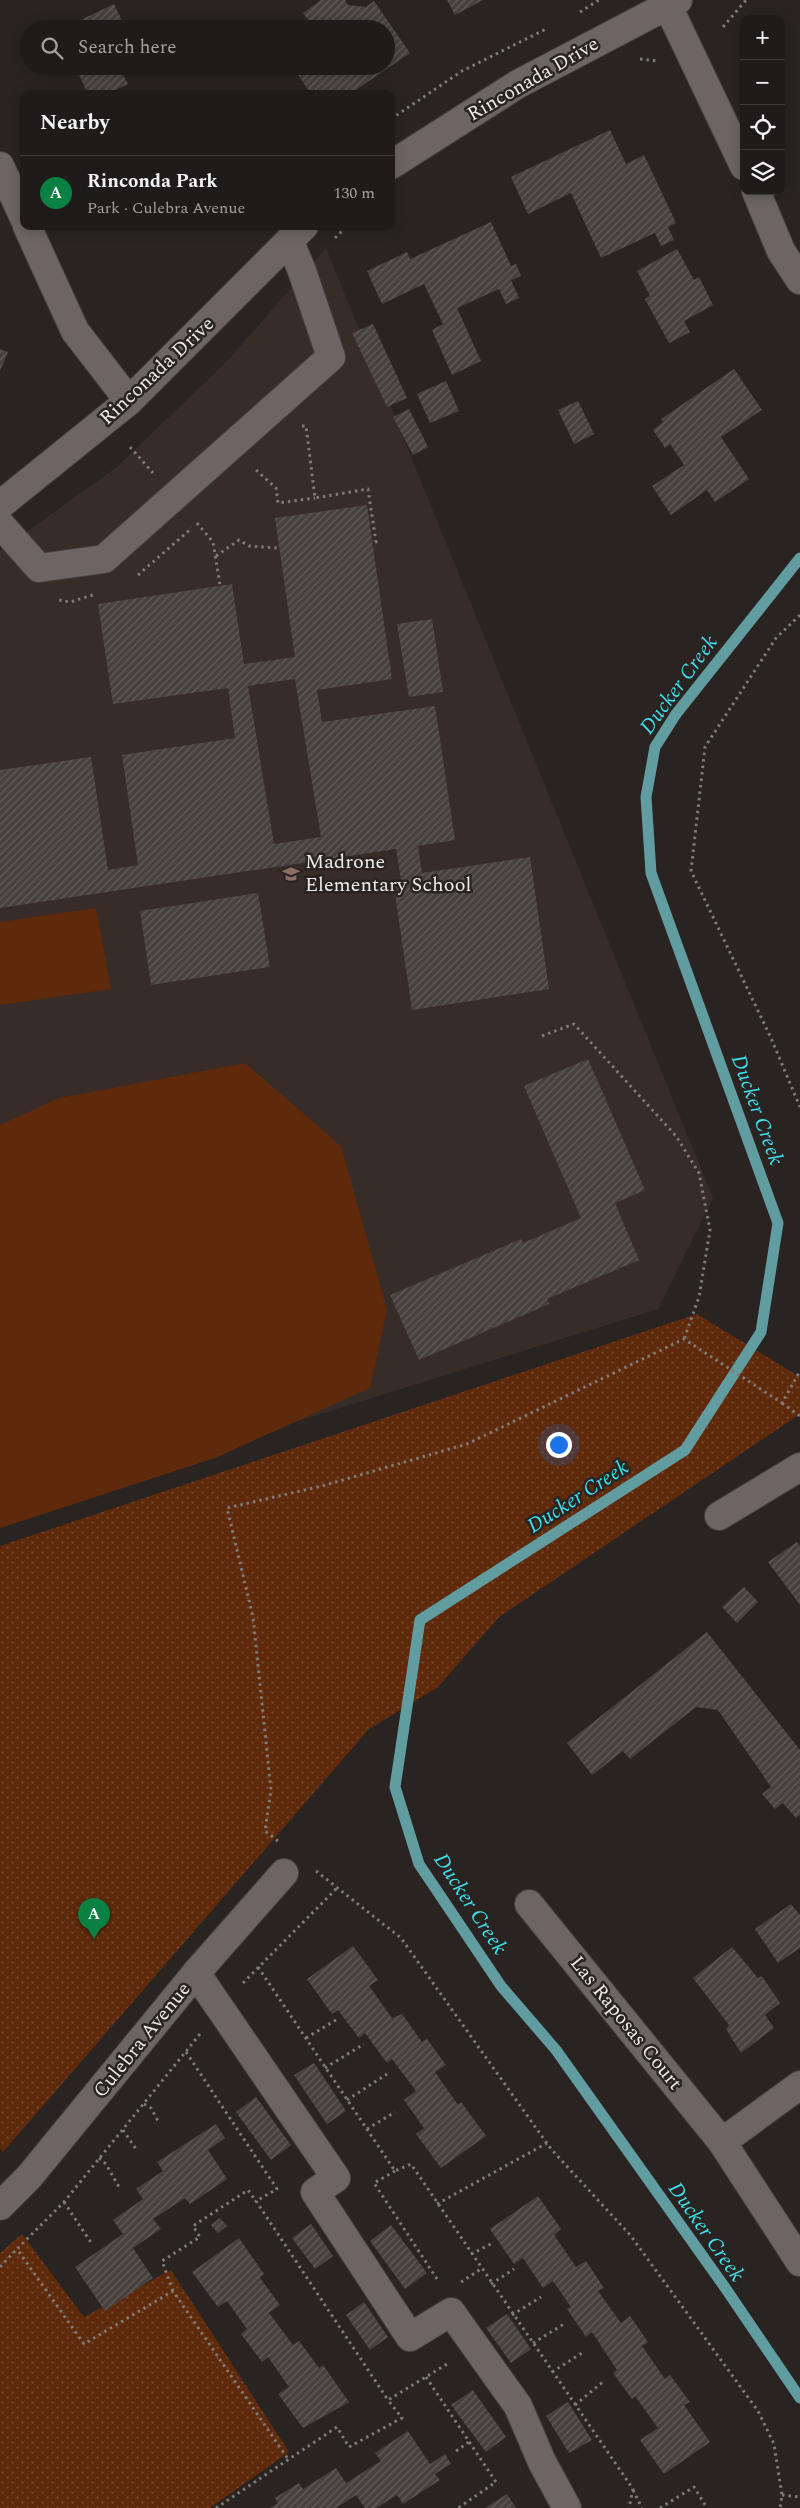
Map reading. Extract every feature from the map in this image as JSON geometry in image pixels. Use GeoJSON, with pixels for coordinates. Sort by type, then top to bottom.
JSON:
{"type":"FeatureCollection","features":[{"type":"Feature","properties":{"kind":"street","name":"Rinconada Drive"},"geometry":{"type":"LineString","coordinates":[[395,162],[518,84],[670,2]]}},
{"type":"Feature","properties":{"kind":"street"},"geometry":{"type":"LineString","coordinates":[[670,2],[740,157]]}},
{"type":"Feature","properties":{"kind":"street"},"geometry":{"type":"LineString","coordinates":[[0,166],[20,209]]}},
{"type":"Feature","properties":{"kind":"street"},"geometry":{"type":"LineString","coordinates":[[758,195],[781,251],[800,280]]}},
{"type":"Feature","properties":{"kind":"street"},"geometry":{"type":"LineString","coordinates":[[30,230],[75,331],[129,401]]}},
{"type":"Feature","properties":{"kind":"street","name":"Rinconada Drive"},"geometry":{"type":"LineString","coordinates":[[0,505],[129,401],[297,234]]}},
{"type":"Feature","properties":{"kind":"street"},"geometry":{"type":"LineString","coordinates":[[0,524],[39,568],[104,559],[331,357],[302,271],[297,234]]}},
{"type":"Feature","properties":{"kind":"street"},"geometry":{"type":"LineString","coordinates":[[719,1516],[800,1467]]}},
{"type":"Feature","properties":{"kind":"street","name":"Culebra Avenue"},"geometry":{"type":"LineString","coordinates":[[0,2206],[30,2177],[196,1973],[284,1873]]}},
{"type":"Feature","properties":{"kind":"street","name":"Las Raposas Court"},"geometry":{"type":"LineString","coordinates":[[529,1904],[722,2142],[800,2262]]}},
{"type":"Feature","properties":{"kind":"street"},"geometry":{"type":"LineString","coordinates":[[196,1973],[336,2178],[315,2192],[410,2337],[451,2312],[518,2406],[542,2462],[568,2508]]}},
{"type":"Feature","properties":{"kind":"street"},"geometry":{"type":"LineString","coordinates":[[722,2142],[800,2085]]}},
{"type":"Feature","properties":{"kind":"path"},"geometry":{"type":"LineString","coordinates":[[574,16],[599,0]]}},
{"type":"Feature","properties":{"kind":"path"},"geometry":{"type":"LineString","coordinates":[[723,27],[746,0]]}},
{"type":"Feature","properties":{"kind":"path"},"geometry":{"type":"LineString","coordinates":[[395,116],[462,71],[557,24]]}},
{"type":"Feature","properties":{"kind":"path"},"geometry":{"type":"LineString","coordinates":[[643,58],[657,61]]}},
{"type":"Feature","properties":{"kind":"path"},"geometry":{"type":"LineString","coordinates":[[306,426],[316,498]]}},
{"type":"Feature","properties":{"kind":"path"},"geometry":{"type":"LineString","coordinates":[[130,447],[154,475]]}},
{"type":"Feature","properties":{"kind":"path"},"geometry":{"type":"LineString","coordinates":[[256,470],[276,488],[278,503],[368,489],[376,542],[372,542]]}},
{"type":"Feature","properties":{"kind":"path"},"geometry":{"type":"LineString","coordinates":[[197,523],[213,542],[220,585]]}},
{"type":"Feature","properties":{"kind":"path"},"geometry":{"type":"LineString","coordinates":[[216,556],[239,540],[249,546],[279,548]]}},
{"type":"Feature","properties":{"kind":"path"},"geometry":{"type":"LineString","coordinates":[[800,615],[776,638],[705,747],[690,871],[771,1038],[800,1107]]}},
{"type":"Feature","properties":{"kind":"path"},"geometry":{"type":"LineString","coordinates":[[285,1847],[265,1831],[271,1790],[253,1617],[227,1508],[322,1486],[467,1444],[684,1340],[699,1297],[710,1230],[700,1173],[676,1136],[574,1024],[542,1036]]}},
{"type":"Feature","properties":{"kind":"path"},"geometry":{"type":"LineString","coordinates":[[684,1340],[800,1416]]}},
{"type":"Feature","properties":{"kind":"path"},"geometry":{"type":"LineString","coordinates":[[782,1403],[800,1371]]}},
{"type":"Feature","properties":{"kind":"path"},"geometry":{"type":"LineString","coordinates":[[314,1869],[401,1938],[547,2143],[631,2236],[758,2411],[774,2444],[782,2495],[780,2508]]}},
{"type":"Feature","properties":{"kind":"path"},"geometry":{"type":"LineString","coordinates":[[0,2267],[64,2202],[220,2009],[258,1967],[337,1888]]}},
{"type":"Feature","properties":{"kind":"path"},"geometry":{"type":"LineString","coordinates":[[258,1967],[395,2171]]}},
{"type":"Feature","properties":{"kind":"path"},"geometry":{"type":"LineString","coordinates":[[306,2038],[336,2020]]}},
{"type":"Feature","properties":{"kind":"path"},"geometry":{"type":"LineString","coordinates":[[325,2068],[364,2044]]}},
{"type":"Feature","properties":{"kind":"path"},"geometry":{"type":"LineString","coordinates":[[186,2052],[277,2189],[256,2201]]}},
{"type":"Feature","properties":{"kind":"path"},"geometry":{"type":"LineString","coordinates":[[347,2100],[387,2074]]}},
{"type":"Feature","properties":{"kind":"path"},"geometry":{"type":"LineString","coordinates":[[144,2104],[151,2108],[158,2121]]}},
{"type":"Feature","properties":{"kind":"path"},"geometry":{"type":"LineString","coordinates":[[367,2129],[395,2112]]}},
{"type":"Feature","properties":{"kind":"path"},"geometry":{"type":"LineString","coordinates":[[123,2130],[136,2149]]}},
{"type":"Feature","properties":{"kind":"path"},"geometry":{"type":"LineString","coordinates":[[437,2204],[547,2143]]}},
{"type":"Feature","properties":{"kind":"path"},"geometry":{"type":"LineString","coordinates":[[99,2158],[106,2164],[118,2187]]}},
{"type":"Feature","properties":{"kind":"path"},"geometry":{"type":"LineString","coordinates":[[441,2285],[374,2183],[411,2164],[491,2284],[633,2489],[642,2508]]}},
{"type":"Feature","properties":{"kind":"path"},"geometry":{"type":"LineString","coordinates":[[216,2508],[288,2460],[337,2427],[349,2447],[402,2418],[388,2400],[248,2190],[193,2226],[200,2237],[162,2261],[173,2291],[288,2460]]}},
{"type":"Feature","properties":{"kind":"path"},"geometry":{"type":"LineString","coordinates":[[64,2202],[92,2244]]}},
{"type":"Feature","properties":{"kind":"path"},"geometry":{"type":"LineString","coordinates":[[471,2254],[491,2244]]}},
{"type":"Feature","properties":{"kind":"path"},"geometry":{"type":"LineString","coordinates":[[17,2249],[84,2344],[173,2291]]}},
{"type":"Feature","properties":{"kind":"path"},"geometry":{"type":"LineString","coordinates":[[460,2283],[482,2269]]}},
{"type":"Feature","properties":{"kind":"path"},"geometry":{"type":"LineString","coordinates":[[491,2284],[514,2269]]}},
{"type":"Feature","properties":{"kind":"path"},"geometry":{"type":"LineString","coordinates":[[512,2314],[540,2297]]}},
{"type":"Feature","properties":{"kind":"path"},"geometry":{"type":"LineString","coordinates":[[532,2343],[564,2324]]}},
{"type":"Feature","properties":{"kind":"path"},"geometry":{"type":"LineString","coordinates":[[388,2400],[476,2347]]}},
{"type":"Feature","properties":{"kind":"path"},"geometry":{"type":"LineString","coordinates":[[552,2372],[585,2351]]}},
{"type":"Feature","properties":{"kind":"path"},"geometry":{"type":"LineString","coordinates":[[426,2377],[496,2482],[458,2508]]}},
{"type":"Feature","properties":{"kind":"path"},"geometry":{"type":"LineString","coordinates":[[575,2405],[604,2381]]}},
{"type":"Feature","properties":{"kind":"path"},"geometry":{"type":"LineString","coordinates":[[456,2451],[469,2442]]}},
{"type":"Feature","properties":{"kind":"path"},"geometry":{"type":"LineString","coordinates":[[660,2508],[694,2488],[706,2508]]}},
{"type":"Feature","properties":{"kind":"path"},"geometry":{"type":"LineString","coordinates":[[629,2508],[633,2489]]}},
{"type":"Feature","properties":{"kind":"path"},"geometry":{"type":"LineString","coordinates":[[782,2495],[800,2497]]}},
{"type":"Feature","properties":{"kind":"shaded area","name":"Madrone Elementary School"},"geometry":{"type":"Polygon","coordinates":[[[326,248],[713,1198],[658,1309],[0,1514],[0,551],[118,466],[228,360],[326,248]]]}},
{"type":"Feature","properties":{"kind":"shaded area"},"geometry":{"type":"Polygon","coordinates":[[[96,908],[111,989],[0,1005],[0,922],[96,908]]]}},
{"type":"Feature","properties":{"kind":"shaded area"},"geometry":{"type":"Polygon","coordinates":[[[245,1063],[341,1146],[387,1310],[370,1388],[215,1458],[0,1528],[0,1125],[59,1098],[245,1063]]]}},
{"type":"Feature","properties":{"kind":"shaded area"},"geometry":{"type":"Polygon","coordinates":[[[697,1314],[800,1377],[800,1414],[499,1617],[438,1687],[369,1729],[3,2152],[0,2148],[0,1546],[697,1314]]]}},
{"type":"Feature","properties":{"kind":"shaded area"},"geometry":{"type":"Polygon","coordinates":[[[22,2234],[84,2317],[171,2270],[289,2452],[210,2508],[0,2508],[0,2253],[22,2234]]]}},
{"type":"Feature","properties":{"kind":"building"},"geometry":{"type":"Polygon","coordinates":[[[321,0],[345,0],[348,5],[366,7],[374,1],[387,20],[308,20],[303,13],[321,0]]]}},
{"type":"Feature","properties":{"kind":"building"},"geometry":{"type":"Polygon","coordinates":[[[447,0],[483,0],[455,15],[447,0]]]}},
{"type":"Feature","properties":{"kind":"building"},"geometry":{"type":"Polygon","coordinates":[[[114,4],[122,20],[81,20],[114,4]]]}},
{"type":"Feature","properties":{"kind":"building"},"geometry":{"type":"Polygon","coordinates":[[[395,31],[410,53],[395,63],[395,31]]]}},
{"type":"Feature","properties":{"kind":"building"},"geometry":{"type":"Polygon","coordinates":[[[79,75],[123,75],[128,84],[115,90],[86,90],[79,75]]]}},
{"type":"Feature","properties":{"kind":"building"},"geometry":{"type":"Polygon","coordinates":[[[298,75],[378,75],[356,90],[308,90],[298,75]]]}},
{"type":"Feature","properties":{"kind":"building"},"geometry":{"type":"Polygon","coordinates":[[[610,130],[626,164],[644,155],[676,223],[668,227],[674,240],[661,246],[655,233],[601,258],[571,193],[528,214],[511,177],[610,130]]]}},
{"type":"Feature","properties":{"kind":"building"},"geometry":{"type":"Polygon","coordinates":[[[491,222],[511,266],[516,264],[521,276],[511,280],[519,298],[506,304],[499,289],[457,308],[481,361],[452,375],[432,330],[443,324],[424,284],[382,304],[367,271],[407,252],[410,259],[491,222]]]}},
{"type":"Feature","properties":{"kind":"building"},"geometry":{"type":"Polygon","coordinates":[[[677,249],[694,280],[699,277],[713,305],[684,321],[690,332],[669,343],[645,299],[650,296],[637,271],[677,249]]]}},
{"type":"Feature","properties":{"kind":"building"},"geometry":{"type":"Polygon","coordinates":[[[373,324],[407,398],[387,407],[352,333],[373,324]]]}},
{"type":"Feature","properties":{"kind":"building"},"geometry":{"type":"Polygon","coordinates":[[[0,349],[8,352],[0,371],[0,349]]]}},
{"type":"Feature","properties":{"kind":"building"},"geometry":{"type":"Polygon","coordinates":[[[734,369],[762,410],[721,437],[749,479],[715,502],[707,490],[671,515],[652,486],[684,465],[670,444],[665,448],[653,430],[663,422],[661,419],[734,369]]]}},
{"type":"Feature","properties":{"kind":"building"},"geometry":{"type":"Polygon","coordinates":[[[446,381],[459,411],[430,423],[417,394],[446,381]]]}},
{"type":"Feature","properties":{"kind":"building"},"geometry":{"type":"Polygon","coordinates":[[[578,401],[594,434],[574,444],[558,410],[578,401]]]}},
{"type":"Feature","properties":{"kind":"building"},"geometry":{"type":"Polygon","coordinates":[[[409,409],[428,447],[413,455],[393,417],[409,409]]]}},
{"type":"Feature","properties":{"kind":"building"},"geometry":{"type":"Polygon","coordinates":[[[367,505],[392,679],[317,690],[322,722],[435,706],[455,840],[418,846],[422,873],[530,857],[549,989],[412,1010],[393,881],[401,880],[396,849],[0,908],[0,770],[91,757],[108,870],[138,865],[122,755],[235,738],[228,688],[113,704],[98,604],[232,584],[244,664],[295,657],[275,518],[367,505]],[[295,679],[248,686],[274,844],[321,837],[295,679]]]}},
{"type":"Feature","properties":{"kind":"building"},"geometry":{"type":"Polygon","coordinates":[[[432,619],[443,692],[409,697],[397,624],[432,619]]]}},
{"type":"Feature","properties":{"kind":"building"},"geometry":{"type":"Polygon","coordinates":[[[258,893],[270,967],[151,985],[140,911],[258,893]]]}},
{"type":"Feature","properties":{"kind":"building"},"geometry":{"type":"Polygon","coordinates":[[[588,1059],[645,1190],[615,1203],[639,1260],[547,1299],[549,1304],[419,1360],[390,1295],[521,1239],[523,1243],[581,1218],[524,1086],[588,1059]]]}},
{"type":"Feature","properties":{"kind":"building"},"geometry":{"type":"Polygon","coordinates":[[[797,1542],[800,1546],[800,1605],[768,1562],[797,1542]]]}},
{"type":"Feature","properties":{"kind":"building"},"geometry":{"type":"Polygon","coordinates":[[[744,1587],[758,1602],[737,1623],[722,1607],[744,1587]]]}},
{"type":"Feature","properties":{"kind":"building"},"geometry":{"type":"Polygon","coordinates":[[[707,1632],[800,1750],[800,1815],[796,1818],[783,1803],[775,1809],[762,1794],[771,1787],[718,1710],[696,1707],[630,1759],[623,1751],[592,1775],[567,1743],[707,1632]]]}},
{"type":"Feature","properties":{"kind":"building"},"geometry":{"type":"Polygon","coordinates":[[[791,1904],[800,1915],[800,1948],[778,1963],[755,1929],[791,1904]]]}},
{"type":"Feature","properties":{"kind":"building"},"geometry":{"type":"Polygon","coordinates":[[[353,1946],[378,1980],[369,1986],[392,2018],[402,2014],[422,2042],[427,2039],[446,2065],[435,2072],[458,2105],[461,2102],[486,2136],[441,2168],[416,2134],[424,2128],[404,2100],[416,2091],[392,2059],[387,2063],[365,2033],[359,2038],[338,2010],[332,2014],[307,1979],[353,1946]]]}},
{"type":"Feature","properties":{"kind":"building"},"geometry":{"type":"Polygon","coordinates":[[[732,1947],[758,1978],[762,1976],[780,2003],[765,2015],[774,2028],[741,2053],[726,2029],[729,2025],[693,1978],[732,1947]]]}},
{"type":"Feature","properties":{"kind":"building"},"geometry":{"type":"Polygon","coordinates":[[[314,2063],[346,2111],[327,2124],[294,2075],[314,2063]]]}},
{"type":"Feature","properties":{"kind":"building"},"geometry":{"type":"Polygon","coordinates":[[[256,2097],[291,2145],[271,2160],[236,2112],[256,2097]]]}},
{"type":"Feature","properties":{"kind":"building"},"geometry":{"type":"Polygon","coordinates":[[[216,2124],[225,2138],[208,2150],[227,2179],[190,2204],[185,2198],[153,2219],[161,2229],[133,2248],[153,2278],[105,2311],[75,2267],[123,2234],[113,2220],[143,2199],[136,2189],[163,2171],[157,2162],[216,2124]]]}},
{"type":"Feature","properties":{"kind":"building"},"geometry":{"type":"Polygon","coordinates":[[[538,2196],[561,2229],[554,2235],[576,2267],[586,2261],[604,2288],[598,2291],[621,2323],[630,2316],[648,2342],[642,2346],[665,2379],[670,2375],[690,2402],[684,2405],[710,2442],[664,2474],[640,2440],[658,2428],[635,2396],[632,2399],[613,2373],[617,2370],[592,2332],[586,2337],[567,2309],[571,2307],[553,2281],[543,2288],[523,2258],[514,2264],[490,2229],[538,2196]]]}},
{"type":"Feature","properties":{"kind":"building"},"geometry":{"type":"Polygon","coordinates":[[[220,2218],[227,2226],[218,2233],[211,2225],[220,2218]]]}},
{"type":"Feature","properties":{"kind":"building"},"geometry":{"type":"Polygon","coordinates":[[[311,2224],[333,2256],[315,2269],[292,2238],[311,2224]]]}},
{"type":"Feature","properties":{"kind":"building"},"geometry":{"type":"Polygon","coordinates":[[[391,2225],[427,2273],[405,2289],[370,2241],[391,2225]]]}},
{"type":"Feature","properties":{"kind":"building"},"geometry":{"type":"Polygon","coordinates":[[[239,2238],[264,2274],[260,2278],[280,2305],[269,2313],[293,2345],[299,2341],[319,2368],[323,2365],[349,2402],[303,2428],[278,2394],[289,2387],[268,2357],[262,2362],[241,2334],[247,2329],[227,2301],[218,2307],[192,2272],[239,2238]]]}},
{"type":"Feature","properties":{"kind":"building"},"geometry":{"type":"Polygon","coordinates":[[[364,2302],[388,2337],[370,2350],[346,2315],[364,2302]]]}},
{"type":"Feature","properties":{"kind":"building"},"geometry":{"type":"Polygon","coordinates":[[[507,2314],[531,2349],[511,2363],[486,2328],[507,2314]]]}},
{"type":"Feature","properties":{"kind":"building"},"geometry":{"type":"Polygon","coordinates":[[[473,2390],[506,2437],[486,2452],[451,2405],[473,2390]]]}},
{"type":"Feature","properties":{"kind":"building"},"geometry":{"type":"Polygon","coordinates":[[[568,2402],[592,2440],[569,2453],[546,2416],[568,2402]]]}},
{"type":"Feature","properties":{"kind":"building"},"geometry":{"type":"Polygon","coordinates":[[[408,2431],[430,2464],[445,2454],[451,2464],[435,2474],[440,2480],[403,2504],[397,2495],[376,2508],[365,2508],[356,2495],[336,2508],[270,2508],[278,2503],[275,2498],[299,2483],[303,2489],[336,2468],[346,2483],[381,2461],[375,2453],[408,2431]]]}},
{"type":"Feature","properties":{"kind":"building"},"geometry":{"type":"Polygon","coordinates":[[[507,2494],[516,2508],[485,2508],[507,2494]]]}},
{"type":"Feature","properties":{"kind":"waterway","name":"Ducker Creek"},"geometry":{"type":"LineString","coordinates":[[800,558],[676,714],[655,747],[646,797],[651,873],[778,1223],[761,1332],[685,1450],[420,1620],[395,1787],[419,1864],[501,1986],[556,2050],[726,2289],[800,2398]]}},
{"type":"Feature","properties":{"kind":"place","name":"Madrone Elementary School"},"geometry":{"type":"Point","coordinates":[291,874]}},
{"type":"Feature","properties":{"kind":"place","name":"Rinconda Park"},"geometry":{"type":"Point","coordinates":[94,1939]}}]}
